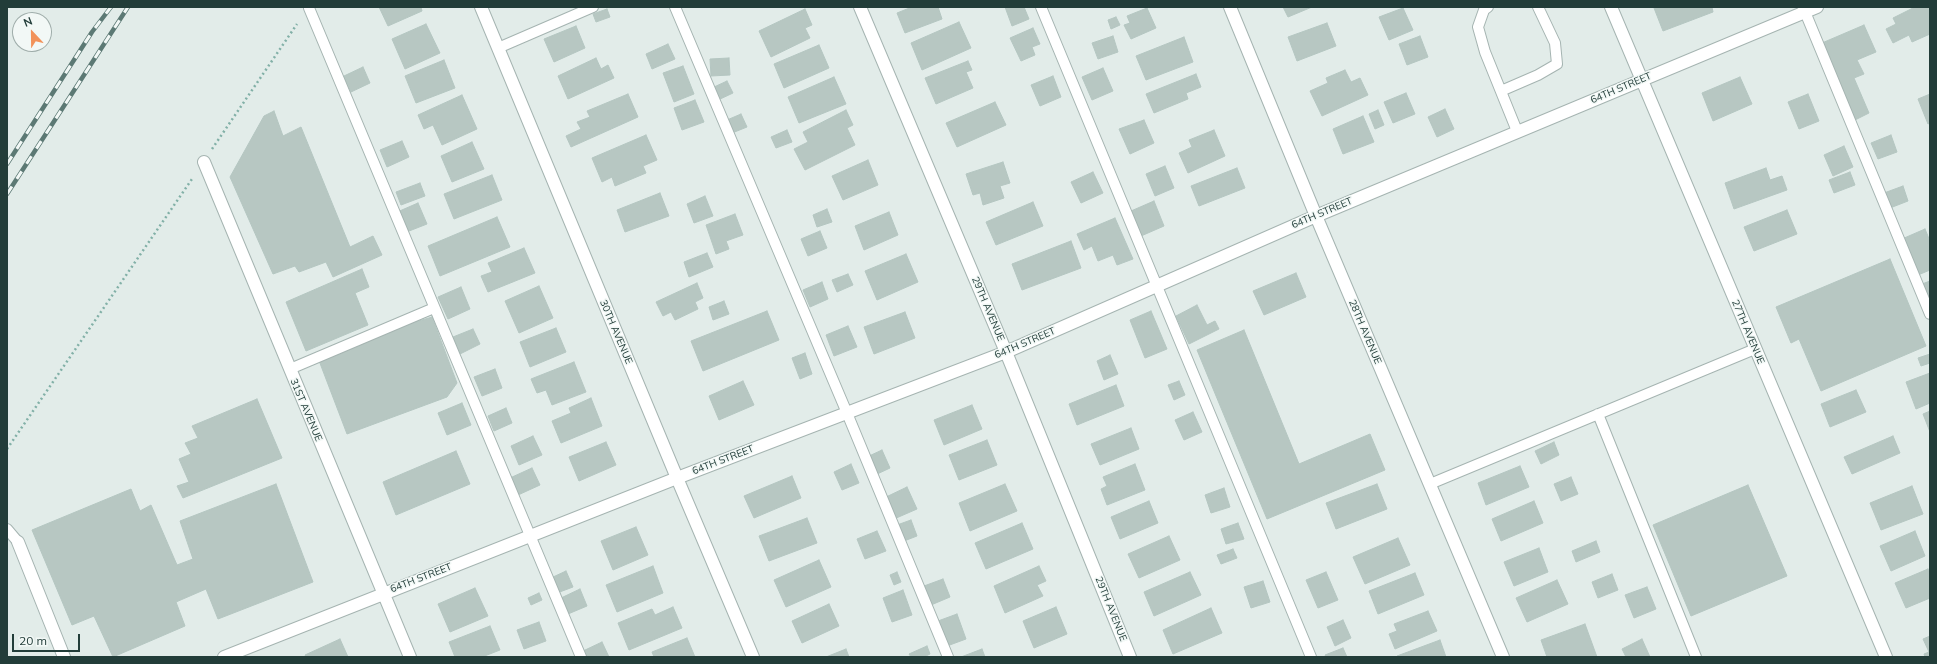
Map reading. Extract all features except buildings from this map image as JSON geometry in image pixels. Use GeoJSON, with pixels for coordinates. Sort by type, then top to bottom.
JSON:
{"type":"FeatureCollection","features":[{"type":"Feature","properties":{"kind":"street","name":"30TH AVENUE"},"geometry":{"type":"LineString","coordinates":[[481,7],[753,657]]}},
{"type":"Feature","properties":{"kind":"street","name":"29TH AVENUE"},"geometry":{"type":"LineString","coordinates":[[860,7],[1006,352],[1130,657]]}},
{"type":"Feature","properties":{"kind":"street","name":"28TH AVENUE"},"geometry":{"type":"LineString","coordinates":[[1230,7],[1316,216],[1503,657]]}},
{"type":"Feature","properties":{"kind":"street","name":"27TH AVENUE"},"geometry":{"type":"LineString","coordinates":[[1611,7],[1886,657]]}},
{"type":"Feature","properties":{"kind":"street","name":"64TH STREET"},"geometry":{"type":"LineString","coordinates":[[228,656],[382,593],[1006,352],[1316,216],[1804,9],[1817,7]]}},
{"type":"Feature","properties":{"kind":"street","name":"31ST AVENUE"},"geometry":{"type":"LineString","coordinates":[[204,162],[382,593],[410,657]]}},
{"type":"Feature","properties":{"kind":"street"},"geometry":{"type":"LineString","coordinates":[[18,542],[64,657]]}},
{"type":"Feature","properties":{"kind":"lane"},"geometry":{"type":"LineString","coordinates":[[498,48],[593,7]]}},
{"type":"Feature","properties":{"kind":"lane"},"geometry":{"type":"LineString","coordinates":[[675,7],[847,413],[948,657]]}},
{"type":"Feature","properties":{"kind":"lane"},"geometry":{"type":"LineString","coordinates":[[1041,7],[1311,657]]}},
{"type":"Feature","properties":{"kind":"lane"},"geometry":{"type":"LineString","coordinates":[[1488,7],[1484,10],[1478,27],[1485,52],[1517,131]]}},
{"type":"Feature","properties":{"kind":"lane"},"geometry":{"type":"LineString","coordinates":[[1501,91],[1538,75],[1557,64],[1555,43],[1538,7]]}},
{"type":"Feature","properties":{"kind":"lane"},"geometry":{"type":"LineString","coordinates":[[309,8],[581,657]]}},
{"type":"Feature","properties":{"kind":"lane"},"geometry":{"type":"LineString","coordinates":[[1804,9],[1930,314]]}},
{"type":"Feature","properties":{"kind":"lane"},"geometry":{"type":"LineString","coordinates":[[290,370],[434,308]]}},
{"type":"Feature","properties":{"kind":"lane"},"geometry":{"type":"LineString","coordinates":[[1430,484],[1755,348]]}},
{"type":"Feature","properties":{"kind":"lane"},"geometry":{"type":"LineString","coordinates":[[1598,414],[1696,657]]}},
{"type":"Feature","properties":{"kind":"lane"},"geometry":{"type":"LineString","coordinates":[[7,529],[18,542]]}},
{"type":"Feature","properties":{"kind":"path"},"geometry":{"type":"LineString","coordinates":[[7,449],[309,8]]}},
{"type":"Feature","properties":{"kind":"railway"},"geometry":{"type":"LineString","coordinates":[[7,164],[92,32],[111,7]]}},
{"type":"Feature","properties":{"kind":"railway"},"geometry":{"type":"LineString","coordinates":[[7,194],[128,7]]}}]}
